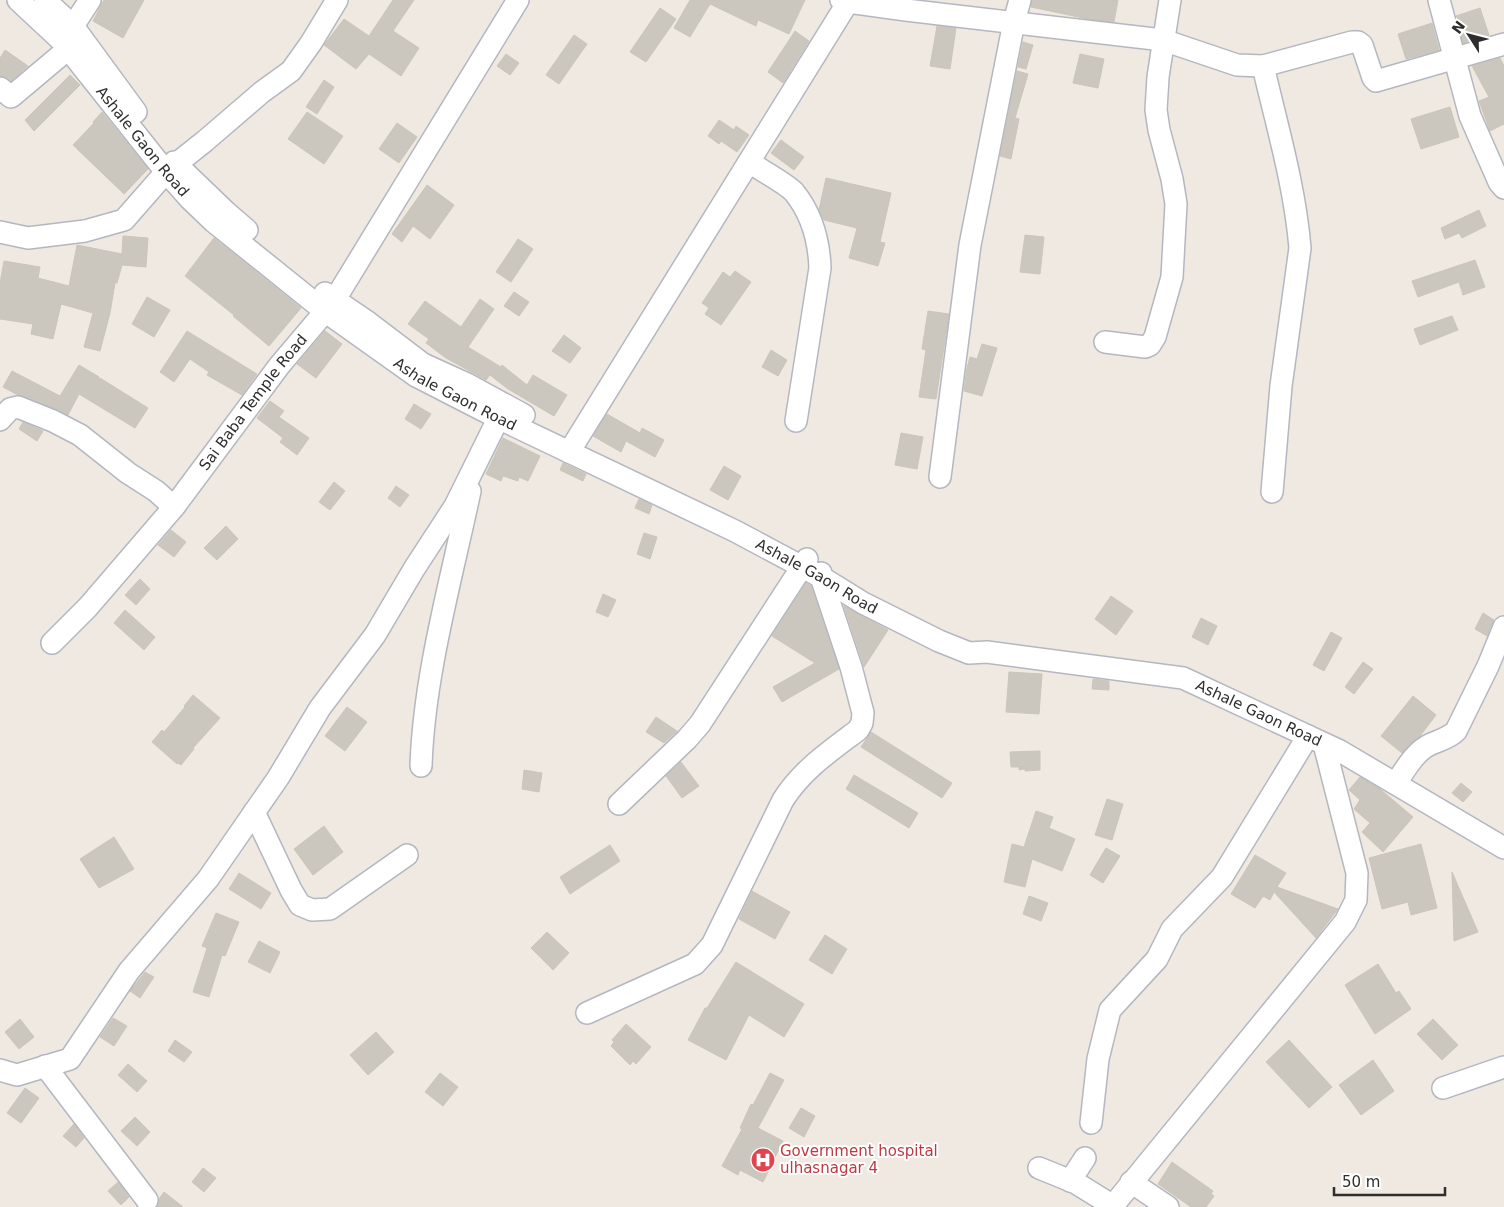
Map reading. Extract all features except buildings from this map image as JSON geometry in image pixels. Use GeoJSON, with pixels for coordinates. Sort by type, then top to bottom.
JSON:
{"type":"FeatureCollection","features":[{"type":"Feature","properties":{"kind":"street","name":"Ashale Gaon Road"},"geometry":{"type":"LineString","coordinates":[[18,0],[62,41],[171,168],[226,212],[330,306],[369,323],[420,370],[572,447],[756,530],[862,603],[939,641],[968,653],[987,652],[1184,678],[1340,751],[1504,848]]}},
{"type":"Feature","properties":{"kind":"street","name":"Ashale Gaon Road"},"geometry":{"type":"LineString","coordinates":[[45,0],[73,26],[171,168]]}},
{"type":"Feature","properties":{"kind":"street"},"geometry":{"type":"LineString","coordinates":[[73,26],[90,0]]}},
{"type":"Feature","properties":{"kind":"street"},"geometry":{"type":"LineString","coordinates":[[0,232],[28,238],[85,231],[124,220],[171,168],[262,92],[291,71],[311,44],[337,0]]}},
{"type":"Feature","properties":{"kind":"street","name":"Sai Baba Temple Road"},"geometry":{"type":"LineString","coordinates":[[52,642],[88,608],[174,507],[280,366],[330,306],[518,0]]}},
{"type":"Feature","properties":{"kind":"street"},"geometry":{"type":"LineString","coordinates":[[940,477],[970,245],[1020,0]]}},
{"type":"Feature","properties":{"kind":"street"},"geometry":{"type":"LineString","coordinates":[[1105,342],[1145,347],[1150,345],[1155,337],[1172,277],[1176,204],[1156,110],[1162,40],[1170,0]]}},
{"type":"Feature","properties":{"kind":"street"},"geometry":{"type":"LineString","coordinates":[[1439,0],[1470,116],[1499,182],[1504,188]]}},
{"type":"Feature","properties":{"kind":"street"},"geometry":{"type":"LineString","coordinates":[[572,447],[845,1],[976,9],[1014,22],[1162,40],[1237,65],[1263,66],[1358,42],[1362,45],[1373,78],[1376,81],[1504,44]]}},
{"type":"Feature","properties":{"kind":"street"},"geometry":{"type":"LineString","coordinates":[[4,98],[68,49]]}},
{"type":"Feature","properties":{"kind":"street"},"geometry":{"type":"LineString","coordinates":[[1263,66],[1292,192],[1300,248],[1281,386],[1272,492]]}},
{"type":"Feature","properties":{"kind":"street"},"geometry":{"type":"LineString","coordinates":[[748,162],[793,191],[810,219],[819,248],[820,268],[796,421]]}},
{"type":"Feature","properties":{"kind":"street"},"geometry":{"type":"LineString","coordinates":[[0,420],[10,408],[18,407],[52,421],[80,436],[128,473],[156,491],[174,507]]}},
{"type":"Feature","properties":{"kind":"street"},"geometry":{"type":"LineString","coordinates":[[0,1070],[17,1075],[70,1059],[129,971],[208,879],[278,778],[320,708],[375,635],[414,569],[455,506],[502,412]]}},
{"type":"Feature","properties":{"kind":"street"},"geometry":{"type":"LineString","coordinates":[[421,766],[422,732],[439,633],[476,462]]}},
{"type":"Feature","properties":{"kind":"street"},"geometry":{"type":"LineString","coordinates":[[619,804],[688,739],[813,568]]}},
{"type":"Feature","properties":{"kind":"street"},"geometry":{"type":"LineString","coordinates":[[587,1013],[695,964],[704,956],[712,945],[792,785],[814,763],[858,730],[862,723],[863,713],[852,668],[813,568]]}},
{"type":"Feature","properties":{"kind":"street"},"geometry":{"type":"LineString","coordinates":[[1396,783],[1411,761],[1429,745],[1451,736],[1456,731],[1488,666],[1504,627]]}},
{"type":"Feature","properties":{"kind":"street"},"geometry":{"type":"LineString","coordinates":[[1091,1123],[1098,1059],[1110,1010],[1157,959],[1172,929],[1222,877],[1316,740]]}},
{"type":"Feature","properties":{"kind":"street"},"geometry":{"type":"LineString","coordinates":[[1039,1168],[1070,1181],[1112,1207],[1345,922],[1356,900],[1357,873],[1316,740]]}},
{"type":"Feature","properties":{"kind":"street"},"geometry":{"type":"LineString","coordinates":[[254,812],[291,890],[300,905],[312,910],[330,909],[407,855]]}},
{"type":"Feature","properties":{"kind":"street"},"geometry":{"type":"LineString","coordinates":[[45,1066],[147,1200]]}},
{"type":"Feature","properties":{"kind":"street"},"geometry":{"type":"LineString","coordinates":[[1444,1088],[1504,1067]]}},
{"type":"Feature","properties":{"kind":"street"},"geometry":{"type":"LineString","coordinates":[[1070,1181],[1084,1158]]}},
{"type":"Feature","properties":{"kind":"street"},"geometry":{"type":"LineString","coordinates":[[1131,1182],[1168,1207]]}},
{"type":"Feature","properties":{"kind":"place","name":"Government hospital ulhasnagar 4"},"geometry":{"type":"Point","coordinates":[763,1160]}}]}
